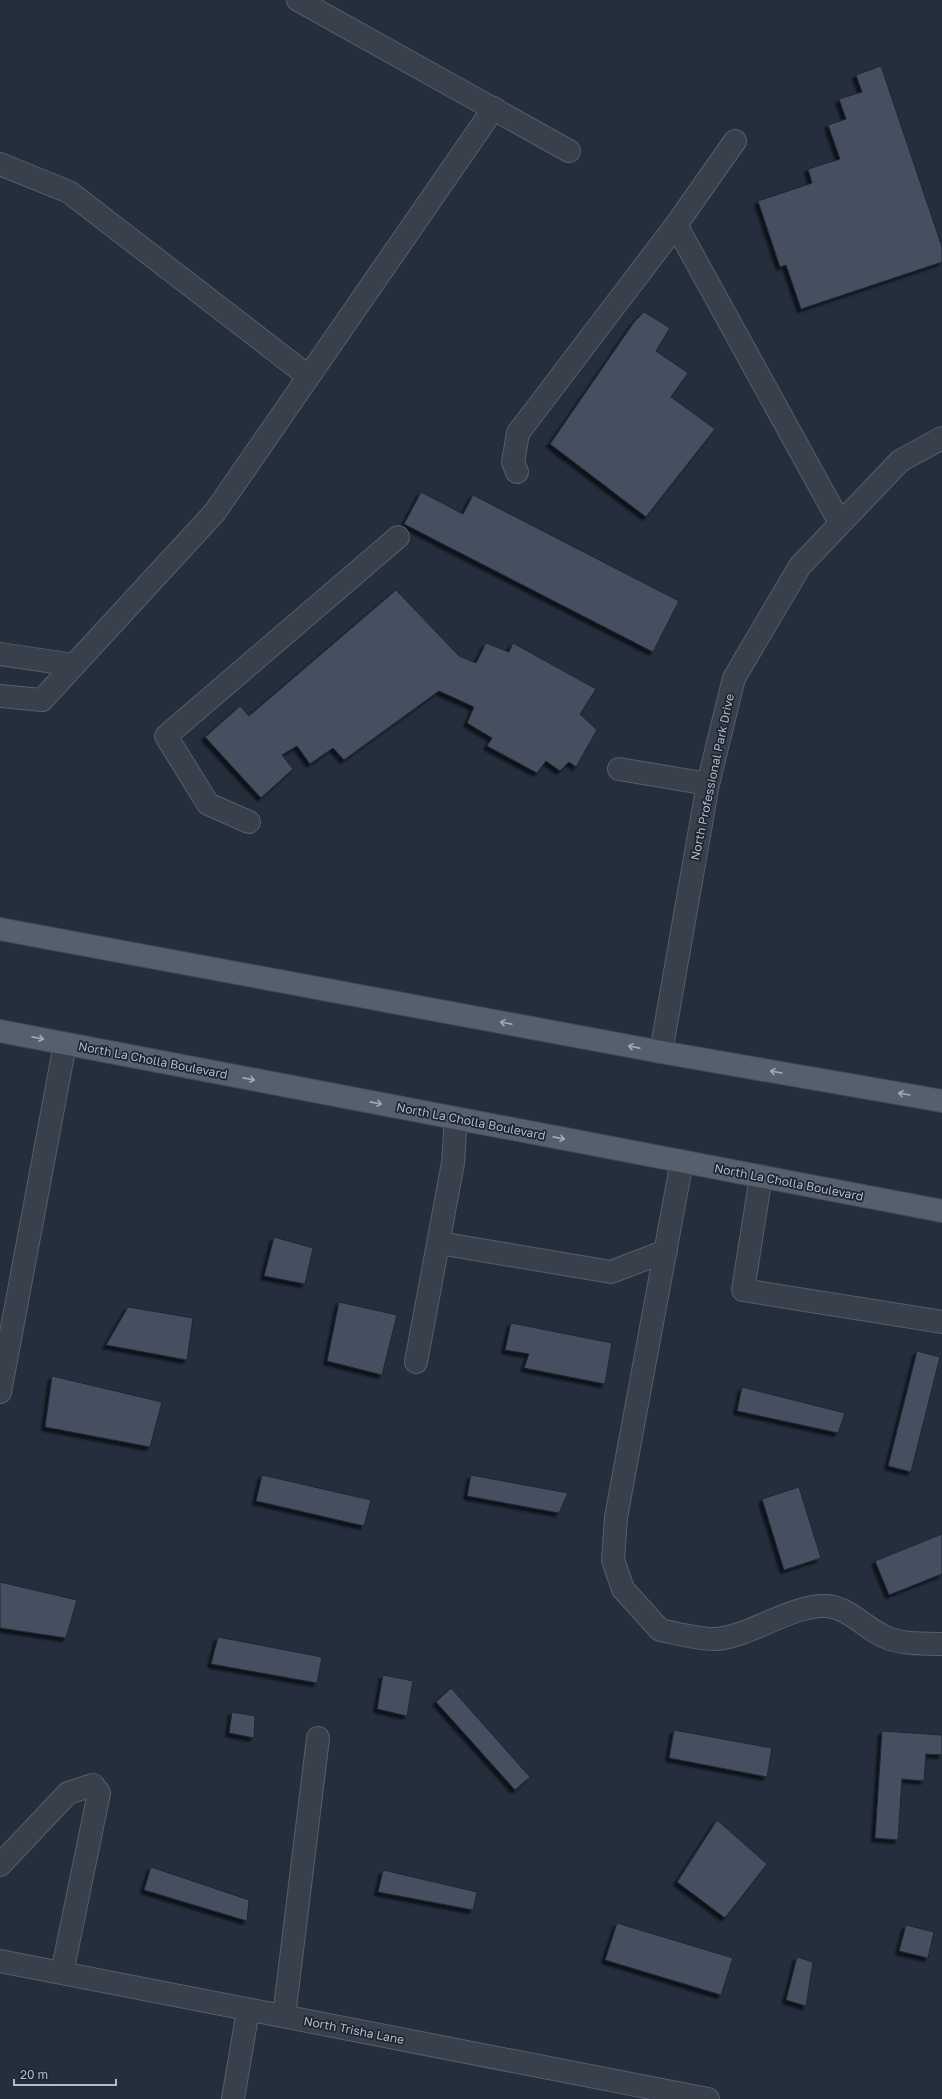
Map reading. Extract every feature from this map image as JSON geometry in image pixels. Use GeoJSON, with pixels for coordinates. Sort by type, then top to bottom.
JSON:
{"type":"FeatureCollection","features":[{"type":"Feature","properties":{"kind":"main road"},"geometry":{"type":"LineString","coordinates":[[0,929],[661,1052],[942,1101]]}},
{"type":"Feature","properties":{"kind":"main road","name":"North La Cholla Boulevard"},"geometry":{"type":"LineString","coordinates":[[0,1031],[942,1211]]}},
{"type":"Feature","properties":{"kind":"street"},"geometry":{"type":"LineString","coordinates":[[298,0],[569,151]]}},
{"type":"Feature","properties":{"kind":"street"},"geometry":{"type":"LineString","coordinates":[[0,696],[42,700],[215,512],[494,108]]}},
{"type":"Feature","properties":{"kind":"street"},"geometry":{"type":"LineString","coordinates":[[518,472],[513,462],[518,433],[676,225],[735,141]]}},
{"type":"Feature","properties":{"kind":"street"},"geometry":{"type":"LineString","coordinates":[[0,164],[69,192],[308,376]]}},
{"type":"Feature","properties":{"kind":"street"},"geometry":{"type":"LineString","coordinates":[[676,225],[840,523]]}},
{"type":"Feature","properties":{"kind":"street","name":"North Professional Park Drive"},"geometry":{"type":"LineString","coordinates":[[661,1052],[708,784],[734,678],[800,566],[900,461],[942,438]]}},
{"type":"Feature","properties":{"kind":"street"},"geometry":{"type":"LineString","coordinates":[[248,822],[208,804],[166,736],[398,537]]}},
{"type":"Feature","properties":{"kind":"street"},"geometry":{"type":"LineString","coordinates":[[0,654],[74,665]]}},
{"type":"Feature","properties":{"kind":"street"},"geometry":{"type":"LineString","coordinates":[[619,769],[708,784]]}},
{"type":"Feature","properties":{"kind":"street"},"geometry":{"type":"LineString","coordinates":[[0,1392],[65,1044]]}},
{"type":"Feature","properties":{"kind":"street"},"geometry":{"type":"LineString","coordinates":[[416,1362],[453,1163],[456,1118]]}},
{"type":"Feature","properties":{"kind":"street"},"geometry":{"type":"LineString","coordinates":[[682,1161],[616,1517],[613,1560],[623,1589],[660,1630],[716,1639],[746,1631],[799,1611],[827,1606],[846,1612],[882,1636],[902,1642],[942,1644]]}},
{"type":"Feature","properties":{"kind":"street"},"geometry":{"type":"LineString","coordinates":[[761,1176],[743,1290],[942,1322]]}},
{"type":"Feature","properties":{"kind":"street"},"geometry":{"type":"LineString","coordinates":[[439,1243],[611,1272],[666,1251]]}},
{"type":"Feature","properties":{"kind":"street"},"geometry":{"type":"LineString","coordinates":[[284,2016],[318,1738]]}},
{"type":"Feature","properties":{"kind":"street"},"geometry":{"type":"LineString","coordinates":[[0,1865],[68,1793],[93,1785],[99,1793],[62,1973]]}},
{"type":"Feature","properties":{"kind":"street","name":"North Trisha Lane"},"geometry":{"type":"LineString","coordinates":[[0,1961],[708,2099]]}},
{"type":"Feature","properties":{"kind":"street"},"geometry":{"type":"LineString","coordinates":[[233,2099],[248,2010]]}},
{"type":"Feature","properties":{"kind":"building"},"geometry":{"type":"Polygon","coordinates":[[[881,66],[942,247],[942,262],[801,309],[786,265],[780,267],[758,201],[812,183],[808,169],[840,159],[828,125],[846,119],[839,99],[862,92],[856,75],[881,66]]]}},
{"type":"Feature","properties":{"kind":"building"},"geometry":{"type":"Polygon","coordinates":[[[644,312],[670,328],[656,351],[688,373],[671,397],[715,429],[646,517],[550,444],[634,322],[644,312]]]}},
{"type":"Feature","properties":{"kind":"building"},"geometry":{"type":"Polygon","coordinates":[[[421,492],[463,514],[473,495],[679,601],[653,652],[404,524],[421,492]]]}},
{"type":"Feature","properties":{"kind":"building"},"geometry":{"type":"Polygon","coordinates":[[[396,590],[459,656],[476,663],[486,643],[509,652],[513,643],[596,689],[580,714],[597,730],[576,767],[569,762],[560,771],[546,761],[537,773],[487,746],[492,738],[467,723],[474,707],[439,691],[344,760],[333,748],[310,764],[297,746],[282,755],[293,769],[261,798],[205,737],[240,706],[249,716],[396,590]]]}},
{"type":"Feature","properties":{"kind":"building"},"geometry":{"type":"Polygon","coordinates":[[[274,1237],[313,1248],[305,1284],[264,1276],[274,1237]]]}},
{"type":"Feature","properties":{"kind":"building"},"geometry":{"type":"Polygon","coordinates":[[[339,1302],[397,1315],[382,1375],[327,1361],[339,1302]]]}},
{"type":"Feature","properties":{"kind":"building"},"geometry":{"type":"Polygon","coordinates":[[[128,1307],[193,1318],[187,1360],[106,1345],[128,1307]]]}},
{"type":"Feature","properties":{"kind":"building"},"geometry":{"type":"Polygon","coordinates":[[[511,1323],[612,1343],[605,1384],[524,1368],[529,1354],[505,1350],[511,1323]]]}},
{"type":"Feature","properties":{"kind":"building"},"geometry":{"type":"Polygon","coordinates":[[[917,1351],[940,1357],[911,1472],[888,1466],[917,1351]]]}},
{"type":"Feature","properties":{"kind":"building"},"geometry":{"type":"Polygon","coordinates":[[[52,1376],[162,1402],[150,1447],[45,1427],[52,1376]]]}},
{"type":"Feature","properties":{"kind":"building"},"geometry":{"type":"Polygon","coordinates":[[[742,1387],[845,1413],[838,1433],[737,1411],[742,1387]]]}},
{"type":"Feature","properties":{"kind":"building"},"geometry":{"type":"Polygon","coordinates":[[[262,1475],[371,1500],[364,1526],[256,1501],[262,1475]]]}},
{"type":"Feature","properties":{"kind":"building"},"geometry":{"type":"Polygon","coordinates":[[[471,1475],[568,1493],[559,1513],[467,1496],[471,1475]]]}},
{"type":"Feature","properties":{"kind":"building"},"geometry":{"type":"Polygon","coordinates":[[[799,1487],[821,1558],[784,1570],[762,1499],[799,1487]]]}},
{"type":"Feature","properties":{"kind":"building"},"geometry":{"type":"Polygon","coordinates":[[[942,1534],[942,1574],[889,1595],[875,1561],[942,1534]]]}},
{"type":"Feature","properties":{"kind":"building"},"geometry":{"type":"Polygon","coordinates":[[[0,1582],[77,1600],[66,1638],[0,1628],[0,1582]]]}},
{"type":"Feature","properties":{"kind":"building"},"geometry":{"type":"Polygon","coordinates":[[[218,1637],[322,1657],[317,1683],[211,1664],[218,1637]]]}},
{"type":"Feature","properties":{"kind":"building"},"geometry":{"type":"Polygon","coordinates":[[[383,1675],[413,1681],[407,1716],[377,1709],[383,1675]]]}},
{"type":"Feature","properties":{"kind":"building"},"geometry":{"type":"Polygon","coordinates":[[[451,1688],[530,1777],[515,1790],[436,1702],[451,1688]]]}},
{"type":"Feature","properties":{"kind":"building"},"geometry":{"type":"Polygon","coordinates":[[[232,1712],[255,1716],[254,1738],[229,1733],[232,1712]]]}},
{"type":"Feature","properties":{"kind":"building"},"geometry":{"type":"Polygon","coordinates":[[[674,1730],[772,1748],[767,1777],[669,1758],[674,1730]]]}},
{"type":"Feature","properties":{"kind":"building"},"geometry":{"type":"Polygon","coordinates":[[[882,1731],[942,1735],[942,1755],[926,1754],[924,1781],[902,1779],[898,1840],[875,1838],[882,1731]]]}},
{"type":"Feature","properties":{"kind":"building"},"geometry":{"type":"Polygon","coordinates":[[[717,1820],[767,1864],[725,1918],[677,1882],[717,1820]]]}},
{"type":"Feature","properties":{"kind":"building"},"geometry":{"type":"Polygon","coordinates":[[[151,1867],[249,1900],[247,1921],[144,1890],[151,1867]]]}},
{"type":"Feature","properties":{"kind":"building"},"geometry":{"type":"Polygon","coordinates":[[[383,1870],[477,1892],[473,1910],[378,1892],[383,1870]]]}},
{"type":"Feature","properties":{"kind":"building"},"geometry":{"type":"Polygon","coordinates":[[[617,1923],[733,1958],[721,1995],[605,1960],[617,1923]]]}},
{"type":"Feature","properties":{"kind":"building"},"geometry":{"type":"Polygon","coordinates":[[[906,1925],[934,1932],[928,1958],[899,1951],[906,1925]]]}},
{"type":"Feature","properties":{"kind":"building"},"geometry":{"type":"Polygon","coordinates":[[[797,1957],[813,1962],[806,2006],[786,2000],[797,1957]]]}}]}
